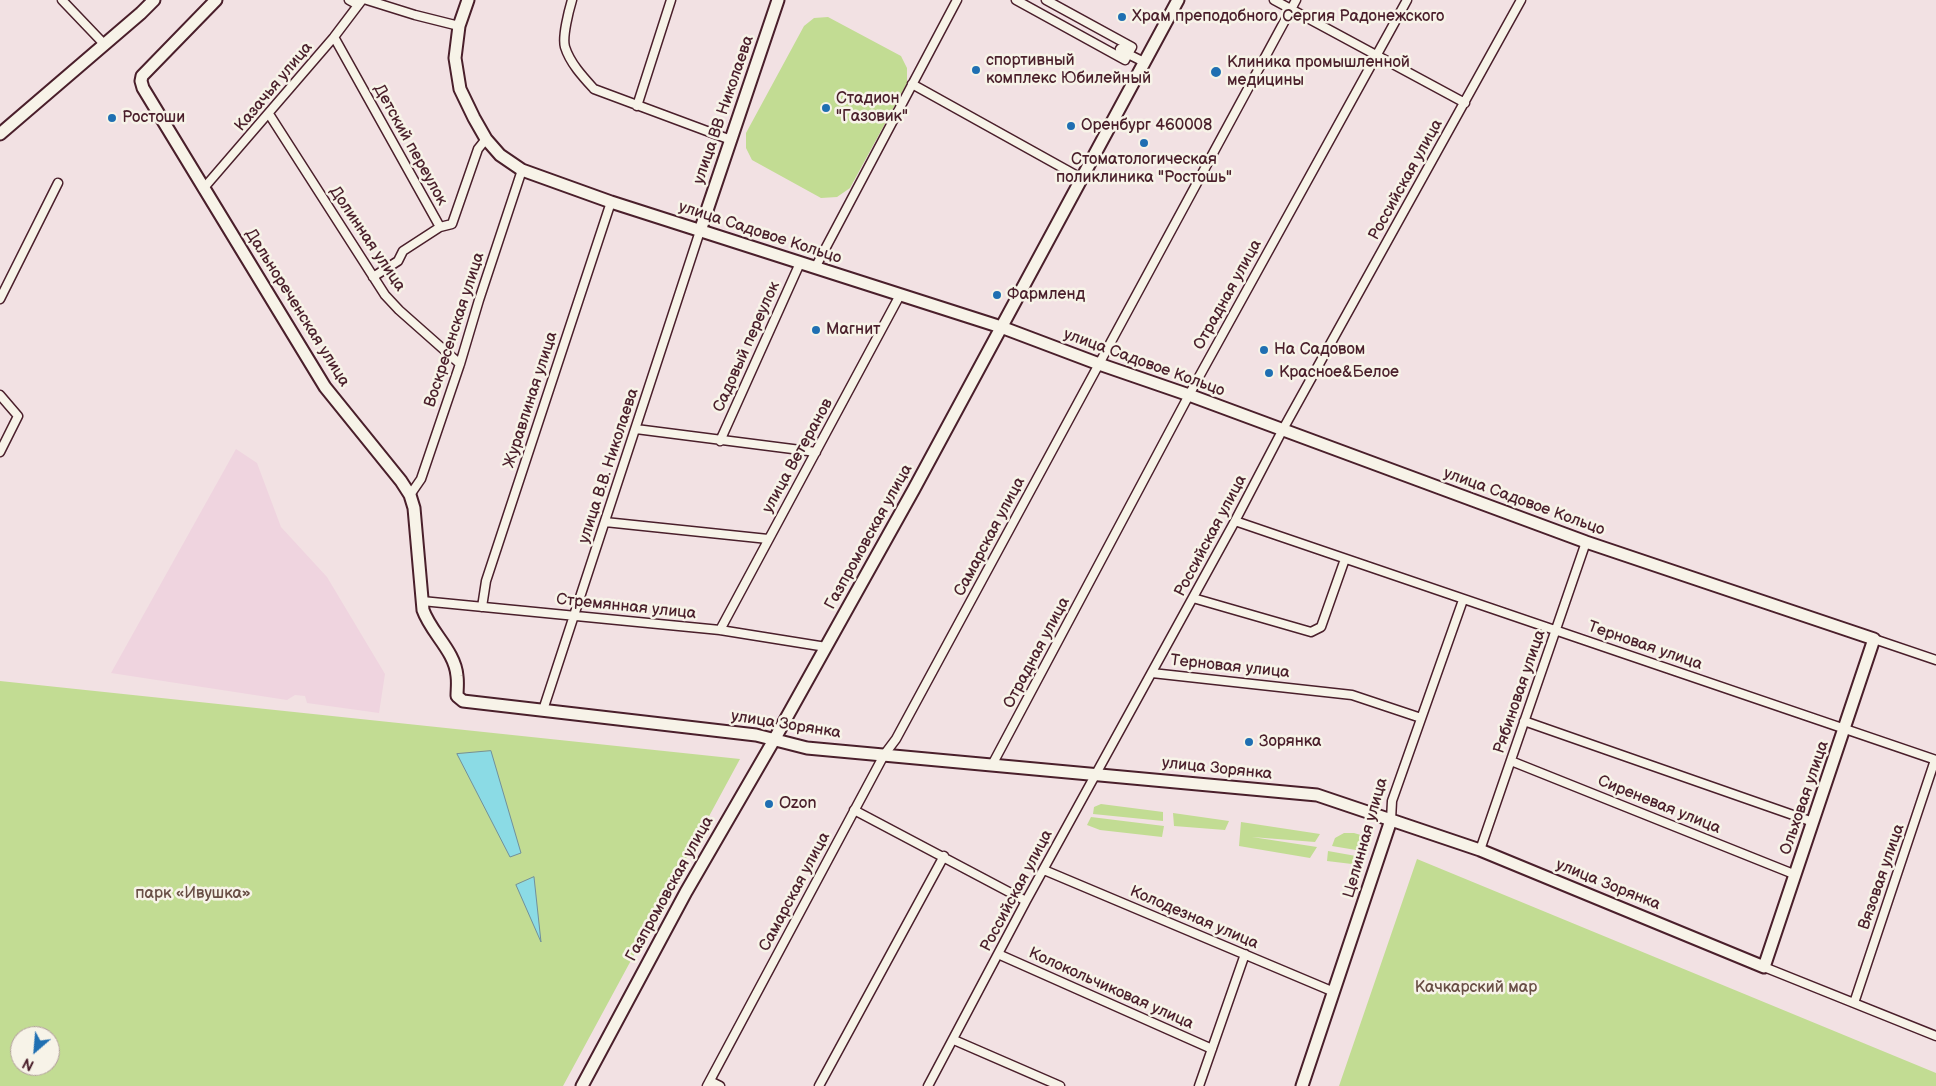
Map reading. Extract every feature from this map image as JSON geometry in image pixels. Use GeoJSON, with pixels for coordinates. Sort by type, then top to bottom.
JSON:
{"type":"FeatureCollection","features":[{"type":"Feature","properties":{"kind":"street"},"geometry":{"type":"LineString","coordinates":[[62,0],[104,45]]}},
{"type":"Feature","properties":{"kind":"street"},"geometry":{"type":"LineString","coordinates":[[0,134],[142,14],[154,0]]}},
{"type":"Feature","properties":{"kind":"street","name":"Дальнореченская улица"},"geometry":{"type":"LineString","coordinates":[[216,0],[142,76],[141,81],[146,95],[325,387],[401,481],[410,495],[414,508],[422,601],[426,618],[453,660],[458,675],[457,696]]}},
{"type":"Feature","properties":{"kind":"street"},"geometry":{"type":"LineString","coordinates":[[349,0],[360,2]]}},
{"type":"Feature","properties":{"kind":"street"},"geometry":{"type":"LineString","coordinates":[[367,0],[459,26]]}},
{"type":"Feature","properties":{"kind":"street","name":"улица Садовое Кольцо"},"geometry":{"type":"LineString","coordinates":[[468,0],[459,26],[455,58],[460,89],[486,139],[500,155],[522,170],[611,202],[1001,327],[1586,542],[1936,660]]}},
{"type":"Feature","properties":{"kind":"street"},"geometry":{"type":"LineString","coordinates":[[572,0],[564,46],[578,72],[594,89],[732,140]]}},
{"type":"Feature","properties":{"kind":"street"},"geometry":{"type":"LineString","coordinates":[[637,106],[671,0]]}},
{"type":"Feature","properties":{"kind":"street","name":"улица ВВ Николаева"},"geometry":{"type":"LineString","coordinates":[[700,231],[778,0]]}},
{"type":"Feature","properties":{"kind":"street"},"geometry":{"type":"LineString","coordinates":[[815,268],[957,0]]}},
{"type":"Feature","properties":{"kind":"street"},"geometry":{"type":"LineString","coordinates":[[1016,0],[1031,4],[1044,16],[1091,41],[1120,49],[1132,47],[1125,60],[1120,49],[1098,28],[1049,2],[1044,16]]}},
{"type":"Feature","properties":{"kind":"street","name":"Газпромовская улица"},"geometry":{"type":"LineString","coordinates":[[582,1086],[686,892],[826,647],[1178,0]]}},
{"type":"Feature","properties":{"kind":"street"},"geometry":{"type":"LineString","coordinates":[[1274,0],[1465,103]]}},
{"type":"Feature","properties":{"kind":"street","name":"Самарская улица"},"geometry":{"type":"LineString","coordinates":[[708,1083],[854,810],[884,755],[901,731],[1296,0]]}},
{"type":"Feature","properties":{"kind":"street","name":"Отрадная улица"},"geometry":{"type":"LineString","coordinates":[[992,765],[1189,395],[1407,0]]}},
{"type":"Feature","properties":{"kind":"street","name":"Российская улица"},"geometry":{"type":"LineString","coordinates":[[928,1086],[1026,901],[1235,522],[1282,431],[1521,0]]}},
{"type":"Feature","properties":{"kind":"street","name":"Казачья улица"},"geometry":{"type":"LineString","coordinates":[[204,189],[334,37],[360,2]]}},
{"type":"Feature","properties":{"kind":"street"},"geometry":{"type":"LineString","coordinates":[[1062,25],[1069,13]]}},
{"type":"Feature","properties":{"kind":"street"},"geometry":{"type":"LineString","coordinates":[[1077,33],[1084,21]]}},
{"type":"Feature","properties":{"kind":"street"},"geometry":{"type":"LineString","coordinates":[[1091,41],[1098,28]]}},
{"type":"Feature","properties":{"kind":"street","name":"Детский переулок"},"geometry":{"type":"LineString","coordinates":[[334,37],[440,227],[452,224],[478,149],[486,139]]}},
{"type":"Feature","properties":{"kind":"street"},"geometry":{"type":"LineString","coordinates":[[1128,54],[1144,62]]}},
{"type":"Feature","properties":{"kind":"street"},"geometry":{"type":"LineString","coordinates":[[912,84],[1082,178]]}},
{"type":"Feature","properties":{"kind":"street","name":"Долинная улица"},"geometry":{"type":"LineString","coordinates":[[269,114],[385,295],[399,310],[460,364]]}},
{"type":"Feature","properties":{"kind":"street","name":"Воскресенская улица"},"geometry":{"type":"LineString","coordinates":[[410,495],[421,479],[522,170]]}},
{"type":"Feature","properties":{"kind":"street"},"geometry":{"type":"LineString","coordinates":[[0,299],[58,184]]}},
{"type":"Feature","properties":{"kind":"street","name":"Журавлиная улица"},"geometry":{"type":"LineString","coordinates":[[482,607],[486,581],[611,202]]}},
{"type":"Feature","properties":{"kind":"street"},"geometry":{"type":"LineString","coordinates":[[373,277],[398,261],[402,251],[440,227]]}},
{"type":"Feature","properties":{"kind":"street","name":"улица В.В. Николаева"},"geometry":{"type":"LineString","coordinates":[[543,710],[700,231]]}},
{"type":"Feature","properties":{"kind":"street","name":"Садовый переулок"},"geometry":{"type":"LineString","coordinates":[[720,441],[800,263]]}},
{"type":"Feature","properties":{"kind":"street","name":"улица Ветеранов"},"geometry":{"type":"LineString","coordinates":[[720,630],[900,295]]}},
{"type":"Feature","properties":{"kind":"street"},"geometry":{"type":"LineString","coordinates":[[0,395],[18,416],[0,452]]}},
{"type":"Feature","properties":{"kind":"street"},"geometry":{"type":"LineString","coordinates":[[636,429],[816,452]]}},
{"type":"Feature","properties":{"kind":"street"},"geometry":{"type":"LineString","coordinates":[[605,522],[768,539]]}},
{"type":"Feature","properties":{"kind":"street","name":"Терновая улица"},"geometry":{"type":"LineString","coordinates":[[1235,522],[1936,760]]}},
{"type":"Feature","properties":{"kind":"street","name":"Рябиновая улица"},"geometry":{"type":"LineString","coordinates":[[1480,850],[1586,542]]}},
{"type":"Feature","properties":{"kind":"street"},"geometry":{"type":"LineString","coordinates":[[1193,598],[1311,632],[1321,626],[1345,559]]}},
{"type":"Feature","properties":{"kind":"street","name":"Целинная улица"},"geometry":{"type":"LineString","coordinates":[[1302,1086],[1391,820],[1392,801],[1463,600]]}},
{"type":"Feature","properties":{"kind":"street","name":"Стремянная улица"},"geometry":{"type":"LineString","coordinates":[[422,601],[720,630],[826,647]]}},
{"type":"Feature","properties":{"kind":"street","name":"Ольховая улица"},"geometry":{"type":"LineString","coordinates":[[1764,967],[1874,640]]}},
{"type":"Feature","properties":{"kind":"street","name":"Терновая улица"},"geometry":{"type":"LineString","coordinates":[[1152,673],[1352,695],[1421,718]]}},
{"type":"Feature","properties":{"kind":"street","name":"улица Зорянка"},"geometry":{"type":"LineString","coordinates":[[457,696],[463,701],[756,735],[807,748],[1096,773],[1317,795],[1480,850],[1936,1036]]}},
{"type":"Feature","properties":{"kind":"street","name":"Сиреневая улица"},"geometry":{"type":"LineString","coordinates":[[1524,720],[1813,822]]}},
{"type":"Feature","properties":{"kind":"street","name":"Вязовая улица"},"geometry":{"type":"LineString","coordinates":[[1854,1003],[1936,760]]}},
{"type":"Feature","properties":{"kind":"street","name":"Сиреневая улица"},"geometry":{"type":"LineString","coordinates":[[1511,761],[1796,876]]}},
{"type":"Feature","properties":{"kind":"street"},"geometry":{"type":"LineString","coordinates":[[854,810],[1026,901]]}},
{"type":"Feature","properties":{"kind":"street"},"geometry":{"type":"LineString","coordinates":[[820,1086],[944,856]]}},
{"type":"Feature","properties":{"kind":"street","name":"Колодезная улица"},"geometry":{"type":"LineString","coordinates":[[1044,870],[1334,992]]}},
{"type":"Feature","properties":{"kind":"street","name":"Колокольчиковая улица"},"geometry":{"type":"LineString","coordinates":[[998,954],[1212,1048]]}},
{"type":"Feature","properties":{"kind":"street"},"geometry":{"type":"LineString","coordinates":[[1199,1086],[1245,954]]}},
{"type":"Feature","properties":{"kind":"street"},"geometry":{"type":"LineString","coordinates":[[954,1040],[1060,1086]]}},
{"type":"Feature","properties":{"kind":"street"},"geometry":{"type":"LineString","coordinates":[[708,1083],[720,1086]]}},
{"type":"Feature","properties":{"kind":"shaded area"},"geometry":{"type":"Polygon","coordinates":[[[236,449],[257,463],[281,527],[327,577],[385,674],[379,713],[307,703],[305,696],[295,695],[287,700],[111,673],[236,449]]]}},
{"type":"Feature","properties":{"kind":"green space","name":"Стадион \"Газовик\""},"geometry":{"type":"Polygon","coordinates":[[[828,17],[901,56],[907,68],[907,83],[850,188],[837,197],[821,198],[752,160],[746,148],[746,133],[804,26],[814,18],[828,17]]]}},
{"type":"Feature","properties":{"kind":"green space","name":"парк «Ивушка»"},"geometry":{"type":"Polygon","coordinates":[[[0,681],[740,759],[563,1086],[0,1086],[0,681]]]}},
{"type":"Feature","properties":{"kind":"green space"},"geometry":{"type":"Polygon","coordinates":[[[1101,804],[1163,812],[1163,821],[1093,814],[1094,807],[1101,804]]]}},
{"type":"Feature","properties":{"kind":"green space"},"geometry":{"type":"Polygon","coordinates":[[[1173,813],[1229,821],[1225,830],[1174,826],[1173,813]]]}},
{"type":"Feature","properties":{"kind":"green space"},"geometry":{"type":"Polygon","coordinates":[[[1091,817],[1164,826],[1162,837],[1100,830],[1087,825],[1091,817]]]}},
{"type":"Feature","properties":{"kind":"green space"},"geometry":{"type":"Polygon","coordinates":[[[1241,822],[1320,834],[1315,842],[1252,837],[1317,847],[1310,858],[1239,846],[1241,822]]]}},
{"type":"Feature","properties":{"kind":"green space"},"geometry":{"type":"Polygon","coordinates":[[[1344,833],[1354,833],[1371,838],[1368,852],[1332,846],[1335,838],[1344,833]]]}},
{"type":"Feature","properties":{"kind":"green space"},"geometry":{"type":"Polygon","coordinates":[[[1328,851],[1356,856],[1352,864],[1327,861],[1328,851]]]}},
{"type":"Feature","properties":{"kind":"green space","name":"Качкарский мар"},"geometry":{"type":"Polygon","coordinates":[[[1417,859],[1936,1073],[1936,1086],[1339,1086],[1417,859]]]}},
{"type":"Feature","properties":{"kind":"water"},"geometry":{"type":"Polygon","coordinates":[[[491,751],[521,853],[510,857],[457,754],[491,751]]]}},
{"type":"Feature","properties":{"kind":"water"},"geometry":{"type":"Polygon","coordinates":[[[534,877],[541,942],[516,885],[534,877]]]}},
{"type":"Feature","properties":{"kind":"place","name":"Храм преподобного Сергия Радонежского"},"geometry":{"type":"Point","coordinates":[1122,17]}},
{"type":"Feature","properties":{"kind":"place","name":"спортивный комплекс Юбилейный"},"geometry":{"type":"Point","coordinates":[976,70]}},
{"type":"Feature","properties":{"kind":"place","name":"Клиника промышленной медицины"},"geometry":{"type":"Point","coordinates":[1216,72]}},
{"type":"Feature","properties":{"kind":"place","name":"Стадион \"Газовик\""},"geometry":{"type":"Point","coordinates":[826,108]}},
{"type":"Feature","properties":{"kind":"place","name":"Ростоши"},"geometry":{"type":"Point","coordinates":[112,118]}},
{"type":"Feature","properties":{"kind":"place","name":"Оренбург 460008"},"geometry":{"type":"Point","coordinates":[1071,126]}},
{"type":"Feature","properties":{"kind":"place","name":"Стоматологическая поликлиника \"Ростошь\""},"geometry":{"type":"Point","coordinates":[1144,143]}},
{"type":"Feature","properties":{"kind":"place","name":"Фармленд"},"geometry":{"type":"Point","coordinates":[997,295]}},
{"type":"Feature","properties":{"kind":"place","name":"Магнит"},"geometry":{"type":"Point","coordinates":[816,330]}},
{"type":"Feature","properties":{"kind":"place","name":"На Садовом"},"geometry":{"type":"Point","coordinates":[1264,350]}},
{"type":"Feature","properties":{"kind":"place","name":"Красное&Белое"},"geometry":{"type":"Point","coordinates":[1269,373]}},
{"type":"Feature","properties":{"kind":"place","name":"Зорянка"},"geometry":{"type":"Point","coordinates":[1249,742]}},
{"type":"Feature","properties":{"kind":"place","name":"Ozon"},"geometry":{"type":"Point","coordinates":[769,804]}}]}
